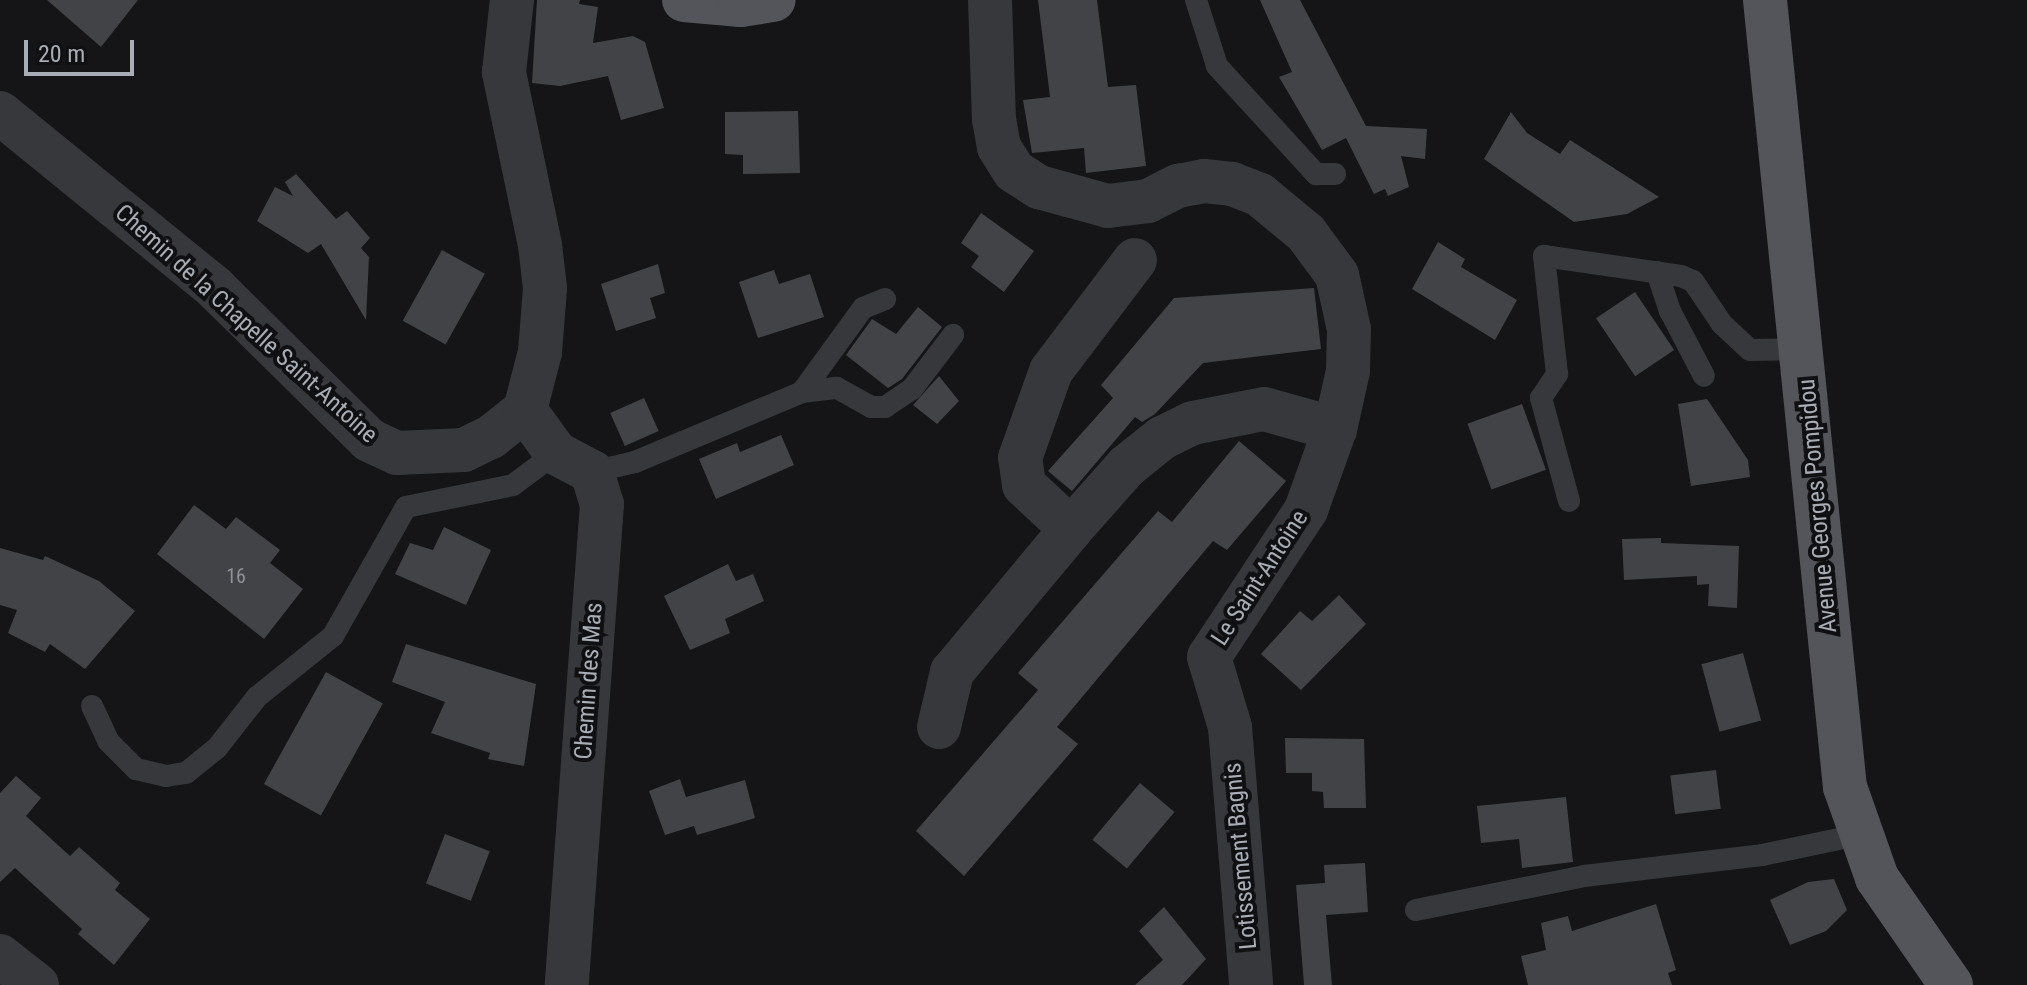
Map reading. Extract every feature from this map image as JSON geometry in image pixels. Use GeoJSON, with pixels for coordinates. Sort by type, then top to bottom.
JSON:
{"type":"FeatureCollection","features":[{"type":"Feature","properties":{"kind":"main road"},"geometry":{"type":"LineString","coordinates":[[684,0],[741,5],[774,0]]}},
{"type":"Feature","properties":{"kind":"main road","name":"Avenue Georges Pompidou"},"geometry":{"type":"LineString","coordinates":[[1765,0],[1804,349],[1838,736],[1858,835],[1877,878],[1951,985]]}},
{"type":"Feature","properties":{"kind":"street"},"geometry":{"type":"LineString","coordinates":[[512,0],[504,72],[545,288],[535,387],[525,410]]}},
{"type":"Feature","properties":{"kind":"street","name":"Le Saint-Antoine"},"geometry":{"type":"LineString","coordinates":[[990,0],[994,119],[999,147],[1014,171],[1039,187],[1108,206],[1148,201],[1178,186],[1204,181],[1232,184],[1260,195],[1306,233],[1337,275],[1349,329],[1348,371],[1335,429],[1306,510],[1209,657],[1230,727]]}},
{"type":"Feature","properties":{"kind":"street","name":"Chemin de la Chapelle Saint-Antoine"},"geometry":{"type":"LineString","coordinates":[[0,113],[215,288],[369,440],[397,453],[464,450],[491,437],[525,410]]}},
{"type":"Feature","properties":{"kind":"street"},"geometry":{"type":"LineString","coordinates":[[1071,529],[1024,485],[1020,458],[1051,371],[1135,260]]}},
{"type":"Feature","properties":{"kind":"street"},"geometry":{"type":"LineString","coordinates":[[939,727],[952,672],[1127,466],[1162,438],[1193,423],[1264,409],[1335,429]]}},
{"type":"Feature","properties":{"kind":"street","name":"Chemin des Mas"},"geometry":{"type":"LineString","coordinates":[[525,410],[574,463],[602,504],[567,985]]}},
{"type":"Feature","properties":{"kind":"street","name":"Lotissement Bagnis"},"geometry":{"type":"LineString","coordinates":[[1230,727],[1251,985]]}},
{"type":"Feature","properties":{"kind":"street"},"geometry":{"type":"LineString","coordinates":[[0,956],[37,985]]}},
{"type":"Feature","properties":{"kind":"lane"},"geometry":{"type":"LineString","coordinates":[[1196,0],[1217,66],[1316,174],[1335,174]]}},
{"type":"Feature","properties":{"kind":"lane"},"geometry":{"type":"LineString","coordinates":[[1569,501],[1541,398],[1557,374],[1544,256],[1657,272],[1693,281],[1722,324],[1750,350],[1804,349]]}},
{"type":"Feature","properties":{"kind":"lane"},"geometry":{"type":"LineString","coordinates":[[1657,272],[1670,311],[1704,376]]}},
{"type":"Feature","properties":{"kind":"lane"},"geometry":{"type":"LineString","coordinates":[[802,392],[863,308],[885,299]]}},
{"type":"Feature","properties":{"kind":"lane"},"geometry":{"type":"LineString","coordinates":[[92,706],[108,741],[136,769],[166,776],[186,773],[217,748],[257,697],[333,636],[406,507],[513,485],[574,463],[635,462],[802,392],[837,388],[871,407],[885,407],[912,389],[953,335]]}},
{"type":"Feature","properties":{"kind":"lane"},"geometry":{"type":"LineString","coordinates":[[1416,910],[1584,876],[1762,855],[1858,835]]}},
{"type":"Feature","properties":{"kind":"building"},"geometry":{"type":"Polygon","coordinates":[[[47,0],[138,0],[101,47],[47,0]]]}},
{"type":"Feature","properties":{"kind":"building"},"geometry":{"type":"Polygon","coordinates":[[[537,0],[580,0],[579,4],[598,7],[593,43],[633,36],[645,42],[664,108],[621,120],[608,76],[560,86],[532,83],[537,0]]]}},
{"type":"Feature","properties":{"kind":"building"},"geometry":{"type":"Polygon","coordinates":[[[1038,0],[1097,0],[1108,87],[1136,85],[1146,166],[1086,173],[1084,148],[1032,153],[1023,100],[1050,97],[1038,0]]]}},
{"type":"Feature","properties":{"kind":"building"},"geometry":{"type":"Polygon","coordinates":[[[1260,0],[1300,0],[1366,126],[1427,129],[1425,159],[1401,156],[1409,187],[1388,196],[1385,189],[1374,194],[1346,138],[1322,150],[1279,77],[1292,72],[1260,0]]]}},
{"type":"Feature","properties":{"kind":"building"},"geometry":{"type":"Polygon","coordinates":[[[798,111],[800,173],[743,174],[743,155],[725,154],[725,112],[798,111]]]}},
{"type":"Feature","properties":{"kind":"building"},"geometry":{"type":"Polygon","coordinates":[[[1511,112],[1527,133],[1560,154],[1570,140],[1659,197],[1627,214],[1574,222],[1484,159],[1511,112]]]}},
{"type":"Feature","properties":{"kind":"building"},"geometry":{"type":"Polygon","coordinates":[[[296,174],[336,219],[347,211],[370,238],[361,248],[369,257],[366,320],[321,244],[308,253],[257,221],[275,187],[293,196],[285,182],[296,174]]]}},
{"type":"Feature","properties":{"kind":"building"},"geometry":{"type":"Polygon","coordinates":[[[981,213],[1034,251],[1004,292],[971,267],[979,256],[961,243],[981,213]]]}},
{"type":"Feature","properties":{"kind":"building"},"geometry":{"type":"Polygon","coordinates":[[[1438,242],[1465,259],[1461,267],[1517,300],[1495,340],[1412,289],[1438,242]]]}},
{"type":"Feature","properties":{"kind":"building"},"geometry":{"type":"Polygon","coordinates":[[[442,250],[485,274],[446,345],[403,321],[442,250]]]}},
{"type":"Feature","properties":{"kind":"building"},"geometry":{"type":"Polygon","coordinates":[[[658,264],[665,293],[650,298],[656,318],[616,331],[601,284],[658,264]]]}},
{"type":"Feature","properties":{"kind":"building"},"geometry":{"type":"Polygon","coordinates":[[[774,270],[779,284],[810,274],[824,317],[758,338],[739,282],[774,270]]]}},
{"type":"Feature","properties":{"kind":"building"},"geometry":{"type":"Polygon","coordinates":[[[1314,288],[1321,349],[1203,363],[1155,414],[1142,422],[1135,417],[1072,491],[1048,471],[1113,398],[1101,385],[1174,298],[1314,288]]]}},
{"type":"Feature","properties":{"kind":"building"},"geometry":{"type":"Polygon","coordinates":[[[1635,292],[1674,350],[1635,376],[1596,318],[1635,292]]]}},
{"type":"Feature","properties":{"kind":"building"},"geometry":{"type":"Polygon","coordinates":[[[918,307],[942,327],[902,379],[888,388],[846,355],[872,319],[896,334],[918,307]]]}},
{"type":"Feature","properties":{"kind":"building"},"geometry":{"type":"Polygon","coordinates":[[[939,376],[959,401],[937,424],[913,405],[939,376]]]}},
{"type":"Feature","properties":{"kind":"building"},"geometry":{"type":"Polygon","coordinates":[[[644,398],[659,431],[625,446],[610,413],[644,398]]]}},
{"type":"Feature","properties":{"kind":"building"},"geometry":{"type":"Polygon","coordinates":[[[1707,399],[1748,460],[1750,477],[1691,486],[1678,404],[1707,399]]]}},
{"type":"Feature","properties":{"kind":"building"},"geometry":{"type":"Polygon","coordinates":[[[1522,404],[1546,470],[1491,490],[1467,424],[1522,404]]]}},
{"type":"Feature","properties":{"kind":"building"},"geometry":{"type":"Polygon","coordinates":[[[781,435],[794,465],[716,499],[699,459],[737,443],[740,452],[781,435]]]}},
{"type":"Feature","properties":{"kind":"building"},"geometry":{"type":"Polygon","coordinates":[[[1239,441],[1286,481],[1227,550],[1213,541],[1057,727],[1078,744],[964,876],[916,831],[1038,690],[1018,673],[1158,511],[1172,522],[1239,441]]]}},
{"type":"Feature","properties":{"kind":"building"},"geometry":{"type":"Polygon","coordinates":[[[194,505],[226,529],[236,517],[280,550],[270,563],[303,589],[264,639],[157,554],[194,505]]]}},
{"type":"Feature","properties":{"kind":"building"},"geometry":{"type":"Polygon","coordinates":[[[444,527],[491,550],[466,605],[395,574],[410,543],[433,550],[444,527]]]}},
{"type":"Feature","properties":{"kind":"building"},"geometry":{"type":"Polygon","coordinates":[[[1661,538],[1661,543],[1739,546],[1737,608],[1708,606],[1709,584],[1697,585],[1697,576],[1624,580],[1622,539],[1661,538]]]}},
{"type":"Feature","properties":{"kind":"building"},"geometry":{"type":"Polygon","coordinates":[[[0,548],[43,560],[45,556],[99,581],[135,611],[85,669],[50,644],[45,652],[8,633],[17,610],[0,605],[0,548]]]}},
{"type":"Feature","properties":{"kind":"building"},"geometry":{"type":"Polygon","coordinates":[[[728,564],[736,581],[753,574],[764,601],[725,619],[730,633],[690,650],[664,596],[728,564]]]}},
{"type":"Feature","properties":{"kind":"building"},"geometry":{"type":"Polygon","coordinates":[[[1339,595],[1366,624],[1301,690],[1261,654],[1300,611],[1312,621],[1339,595]]]}},
{"type":"Feature","properties":{"kind":"building"},"geometry":{"type":"Polygon","coordinates":[[[406,644],[536,684],[524,766],[488,759],[490,753],[431,733],[445,702],[392,682],[406,644]]]}},
{"type":"Feature","properties":{"kind":"building"},"geometry":{"type":"Polygon","coordinates":[[[1743,653],[1761,721],[1720,732],[1701,664],[1743,653]]]}},
{"type":"Feature","properties":{"kind":"building"},"geometry":{"type":"Polygon","coordinates":[[[326,672],[383,704],[321,815],[264,784],[326,672]]]}},
{"type":"Feature","properties":{"kind":"building"},"geometry":{"type":"Polygon","coordinates":[[[1285,738],[1364,739],[1366,808],[1324,808],[1323,792],[1312,791],[1312,773],[1286,773],[1285,738]]]}},
{"type":"Feature","properties":{"kind":"building"},"geometry":{"type":"Polygon","coordinates":[[[1716,770],[1721,809],[1675,814],[1670,776],[1716,770]]]}},
{"type":"Feature","properties":{"kind":"building"},"geometry":{"type":"Polygon","coordinates":[[[16,776],[41,798],[26,816],[70,856],[79,847],[120,883],[115,890],[150,919],[114,965],[78,934],[82,929],[15,868],[0,882],[0,793],[16,776]]]}},
{"type":"Feature","properties":{"kind":"building"},"geometry":{"type":"Polygon","coordinates":[[[680,779],[686,797],[745,780],[755,818],[697,835],[694,826],[665,835],[649,791],[680,779]]]}},
{"type":"Feature","properties":{"kind":"building"},"geometry":{"type":"Polygon","coordinates":[[[1140,783],[1174,812],[1127,869],[1092,840],[1140,783]]]}},
{"type":"Feature","properties":{"kind":"building"},"geometry":{"type":"Polygon","coordinates":[[[1566,797],[1573,862],[1522,868],[1519,839],[1481,843],[1477,806],[1566,797]]]}},
{"type":"Feature","properties":{"kind":"building"},"geometry":{"type":"Polygon","coordinates":[[[445,834],[490,851],[471,901],[426,883],[445,834]]]}},
{"type":"Feature","properties":{"kind":"building"},"geometry":{"type":"Polygon","coordinates":[[[1365,863],[1368,912],[1326,915],[1332,985],[1304,985],[1296,885],[1325,883],[1324,865],[1365,863]]]}},
{"type":"Feature","properties":{"kind":"building"},"geometry":{"type":"Polygon","coordinates":[[[1834,879],[1847,910],[1826,931],[1790,945],[1770,900],[1808,882],[1834,879]]]}},
{"type":"Feature","properties":{"kind":"building"},"geometry":{"type":"Polygon","coordinates":[[[1656,904],[1676,970],[1668,973],[1672,985],[1528,985],[1521,956],[1546,950],[1541,923],[1568,916],[1572,931],[1656,904]]]}},
{"type":"Feature","properties":{"kind":"building"},"geometry":{"type":"Polygon","coordinates":[[[1164,907],[1206,959],[1182,985],[1135,985],[1163,960],[1139,931],[1164,907]]]}}]}
